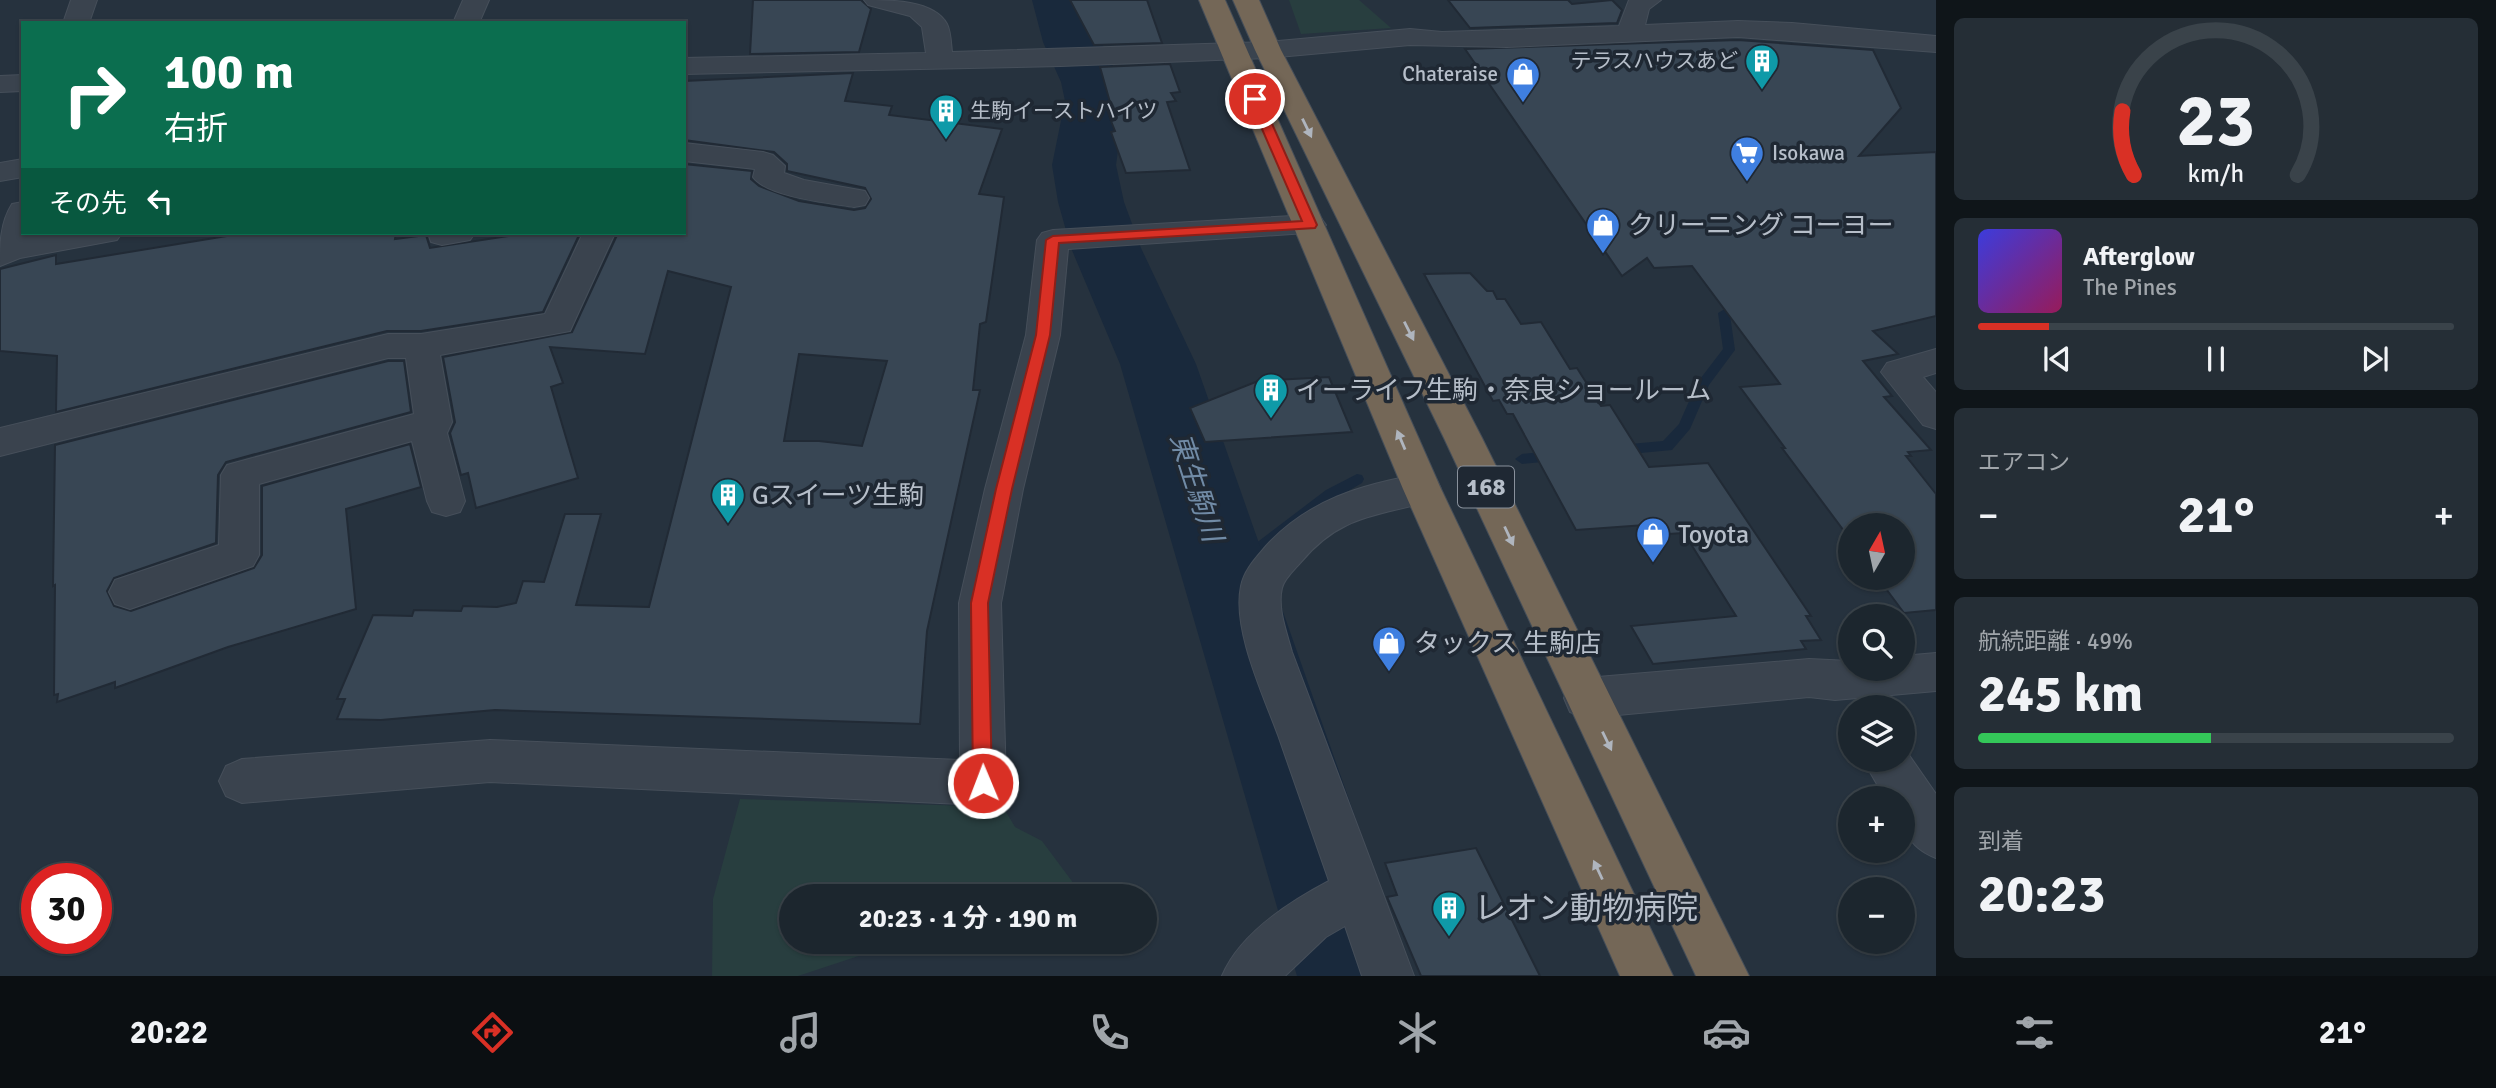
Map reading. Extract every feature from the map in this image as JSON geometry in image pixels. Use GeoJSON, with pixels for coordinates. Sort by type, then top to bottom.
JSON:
{"type":"FeatureCollection","features":[{"type":"Feature","properties":{"kind":"highway","name":"168"},"geometry":{"type":"LineString","coordinates":[[1212,0],[1250,49],[1463,438],[1586,698],[1723,976]]}},
{"type":"Feature","properties":{"kind":"highway","name":"168"},"geometry":{"type":"LineString","coordinates":[[1246,0],[1250,49],[1310,225],[1422,489],[1647,976]]}},
{"type":"Feature","properties":{"kind":"street"},"geometry":{"type":"LineString","coordinates":[[77,21],[84,0]]}},
{"type":"Feature","properties":{"kind":"street"},"geometry":{"type":"LineString","coordinates":[[467,21],[476,0]]}},
{"type":"Feature","properties":{"kind":"street"},"geometry":{"type":"LineString","coordinates":[[877,0],[919,11],[935,25],[940,62]]}},
{"type":"Feature","properties":{"kind":"street"},"geometry":{"type":"LineString","coordinates":[[1630,33],[1638,5],[1648,0]]}},
{"type":"Feature","properties":{"kind":"street"},"geometry":{"type":"LineString","coordinates":[[1805,8],[1816,23],[1816,33]]}},
{"type":"Feature","properties":{"kind":"street"},"geometry":{"type":"LineString","coordinates":[[686,66],[940,62],[1250,49],[1410,37],[1442,40],[1768,29],[1936,44]]}},
{"type":"Feature","properties":{"kind":"street"},"geometry":{"type":"LineString","coordinates":[[0,84],[21,83]]}},
{"type":"Feature","properties":{"kind":"street"},"geometry":{"type":"LineString","coordinates":[[686,152],[763,161],[770,166],[768,177],[798,188],[854,198]]}},
{"type":"Feature","properties":{"kind":"street"},"geometry":{"type":"LineString","coordinates":[[0,172],[21,169]]}},
{"type":"Feature","properties":{"kind":"street"},"geometry":{"type":"LineString","coordinates":[[6,252],[21,216]]}},
{"type":"Feature","properties":{"kind":"street"},"geometry":{"type":"LineString","coordinates":[[242,781],[490,761],[983,783],[980,603],[1004,489],[1043,335],[1053,240],[1124,233],[1310,225]]}},
{"type":"Feature","properties":{"kind":"street"},"geometry":{"type":"LineString","coordinates":[[6,252],[95,235]]}},
{"type":"Feature","properties":{"kind":"street"},"geometry":{"type":"LineString","coordinates":[[0,442],[388,346],[421,346],[558,323],[598,235]]}},
{"type":"Feature","properties":{"kind":"street"},"geometry":{"type":"LineString","coordinates":[[421,346],[434,422],[429,433],[446,501]]}},
{"type":"Feature","properties":{"kind":"street"},"geometry":{"type":"LineString","coordinates":[[1936,361],[1899,372],[1936,416]]}},
{"type":"Feature","properties":{"kind":"street"},"geometry":{"type":"LineString","coordinates":[[130,592],[239,555],[240,475],[434,422]]}},
{"type":"Feature","properties":{"kind":"street"},"geometry":{"type":"LineString","coordinates":[[1388,976],[1270,652],[1263,620],[1262,581],[1283,555],[1335,510],[1385,495],[1422,489]]}},
{"type":"Feature","properties":{"kind":"street"},"geometry":{"type":"LineString","coordinates":[[1586,698],[1809,678],[1844,694],[1936,672]]}},
{"type":"Feature","properties":{"kind":"street"},"geometry":{"type":"LineString","coordinates":[[1894,772],[1936,835]]}},
{"type":"Feature","properties":{"kind":"street"},"geometry":{"type":"LineString","coordinates":[[1248,976],[1308,919],[1359,892]]}},
{"type":"Feature","properties":{"kind":"green space"},"geometry":{"type":"Polygon","coordinates":[[[1289,0],[1359,0],[1391,28],[1301,34],[1289,0]]]}},
{"type":"Feature","properties":{"kind":"green space"},"geometry":{"type":"Polygon","coordinates":[[[740,799],[1003,807],[1015,827],[1042,841],[1074,884],[779,884],[779,954],[865,954],[798,976],[712,976],[713,899],[740,799]]]}},
{"type":"Feature","properties":{"kind":"building"},"geometry":{"type":"Polygon","coordinates":[[[753,0],[861,0],[871,9],[859,52],[750,54],[753,0]]]}},
{"type":"Feature","properties":{"kind":"building"},"geometry":{"type":"Polygon","coordinates":[[[1070,0],[1147,0],[1162,43],[1094,45],[1070,0]]]}},
{"type":"Feature","properties":{"kind":"building"},"geometry":{"type":"Polygon","coordinates":[[[1448,0],[1568,0],[1572,4],[1612,0],[1622,10],[1617,23],[1470,28],[1448,0]]]}},
{"type":"Feature","properties":{"kind":"building"},"geometry":{"type":"Polygon","coordinates":[[[1738,40],[1873,50],[1901,108],[1859,156],[1936,152],[1936,316],[1873,331],[1898,354],[1863,361],[1892,396],[1884,397],[1931,450],[1908,452],[1911,456],[1906,456],[1936,494],[1936,610],[1915,612],[1915,604],[1897,604],[1887,590],[1915,590],[1915,513],[1838,513],[1838,523],[1740,387],[1780,384],[1692,266],[1654,268],[1647,258],[1622,276],[1465,49],[1738,40]]]}},
{"type":"Feature","properties":{"kind":"building"},"geometry":{"type":"Polygon","coordinates":[[[1170,64],[1180,92],[1171,93],[1176,101],[1167,102],[1190,170],[1126,173],[1111,132],[1115,131],[1111,121],[1115,120],[1100,67],[1170,64]]]}},
{"type":"Feature","properties":{"kind":"building"},"geometry":{"type":"Polygon","coordinates":[[[853,73],[845,101],[892,106],[889,115],[1002,129],[979,194],[1004,197],[986,322],[980,324],[973,390],[980,390],[927,631],[920,724],[495,710],[381,720],[337,719],[345,699],[337,699],[373,615],[412,616],[414,610],[461,611],[463,606],[497,607],[516,603],[523,581],[544,582],[565,514],[601,514],[576,605],[649,607],[731,287],[668,271],[645,354],[550,347],[563,383],[551,387],[578,478],[476,508],[468,473],[461,475],[450,433],[455,422],[443,357],[572,332],[617,235],[686,235],[686,164],[752,171],[751,179],[759,186],[799,201],[854,210],[865,208],[871,199],[865,188],[787,171],[787,164],[774,152],[686,140],[686,81],[853,73]],[[799,354],[784,441],[819,441],[862,446],[887,361],[799,354]]]}},
{"type":"Feature","properties":{"kind":"building"},"geometry":{"type":"Polygon","coordinates":[[[233,235],[396,235],[395,239],[426,235],[430,248],[515,235],[579,235],[543,312],[421,331],[387,331],[56,412],[57,356],[0,351],[0,269],[56,255],[56,264],[233,235]]]}},
{"type":"Feature","properties":{"kind":"building"},"geometry":{"type":"Polygon","coordinates":[[[1470,273],[1487,291],[1493,291],[1497,299],[1505,299],[1521,324],[1541,322],[1570,369],[1577,368],[1601,406],[1610,405],[1649,467],[1708,463],[1811,616],[1806,616],[1821,640],[1801,641],[1806,649],[1653,664],[1631,626],[1736,616],[1684,533],[1651,535],[1645,525],[1576,530],[1513,414],[1507,414],[1499,400],[1493,401],[1424,274],[1470,273]]]}},
{"type":"Feature","properties":{"kind":"building"},"geometry":{"type":"Polygon","coordinates":[[[388,361],[404,361],[411,412],[226,462],[218,475],[216,543],[114,578],[107,591],[114,606],[131,611],[254,568],[262,555],[262,486],[410,444],[421,487],[346,509],[356,609],[228,647],[115,688],[115,682],[57,702],[58,694],[54,695],[55,585],[53,586],[55,445],[388,361]]]}},
{"type":"Feature","properties":{"kind":"building","name":"イーライフ生駒・奈良ショールーム"},"geometry":{"type":"Polygon","coordinates":[[[1329,377],[1352,432],[1205,442],[1190,408],[1258,381],[1329,377]]]}},
{"type":"Feature","properties":{"kind":"building"},"geometry":{"type":"Polygon","coordinates":[[[1476,848],[1540,976],[1421,976],[1387,897],[1397,895],[1385,863],[1476,848]]]}},
{"type":"Feature","properties":{"kind":"waterway","name":"東生駒川"},"geometry":{"type":"LineString","coordinates":[[1059,0],[1072,42],[1091,82],[1095,101],[1084,165],[1091,202],[1106,248],[1158,364],[1354,976]]}},
{"type":"Feature","properties":{"kind":"waterway"},"geometry":{"type":"LineString","coordinates":[[1619,450],[1667,446],[1685,426],[1703,383],[1729,350],[1724,313],[1742,303]]}},
{"type":"Feature","properties":{"kind":"waterway"},"geometry":{"type":"LineString","coordinates":[[1522,459],[1553,456]]}},
{"type":"Feature","properties":{"kind":"waterway"},"geometry":{"type":"LineString","coordinates":[[1227,573],[1331,494],[1357,479]]}},
{"type":"Feature","properties":{"kind":"place","name":"テラスハウスあど"},"geometry":{"type":"Point","coordinates":[1762,91]}},
{"type":"Feature","properties":{"kind":"place","name":"Chateraise"},"geometry":{"type":"Point","coordinates":[1523,104]}},
{"type":"Feature","properties":{"kind":"place","name":"生駒イーストハイツ"},"geometry":{"type":"Point","coordinates":[946,141]}},
{"type":"Feature","properties":{"kind":"place","name":"Isokawa"},"geometry":{"type":"Point","coordinates":[1747,183]}},
{"type":"Feature","properties":{"kind":"place","name":"クリーニング コーヨー"},"geometry":{"type":"Point","coordinates":[1603,255]}},
{"type":"Feature","properties":{"kind":"place","name":"イーライフ生駒・奈良ショールーム"},"geometry":{"type":"Point","coordinates":[1271,420]}},
{"type":"Feature","properties":{"kind":"place","name":"Gスイーツ生駒"},"geometry":{"type":"Point","coordinates":[728,525]}},
{"type":"Feature","properties":{"kind":"place","name":"Toyota"},"geometry":{"type":"Point","coordinates":[1653,564]}},
{"type":"Feature","properties":{"kind":"place","name":"タックス 生駒店"},"geometry":{"type":"Point","coordinates":[1389,673]}},
{"type":"Feature","properties":{"kind":"place","name":"レオン動物病院"},"geometry":{"type":"Point","coordinates":[1449,938]}},
{"type":"Feature","properties":{"kind":"route"},"geometry":{"type":"LineString","coordinates":[[983,783],[980,603],[1004,489],[1043,335],[1053,240],[1124,233],[1310,225],[1255,99]]}}]}
